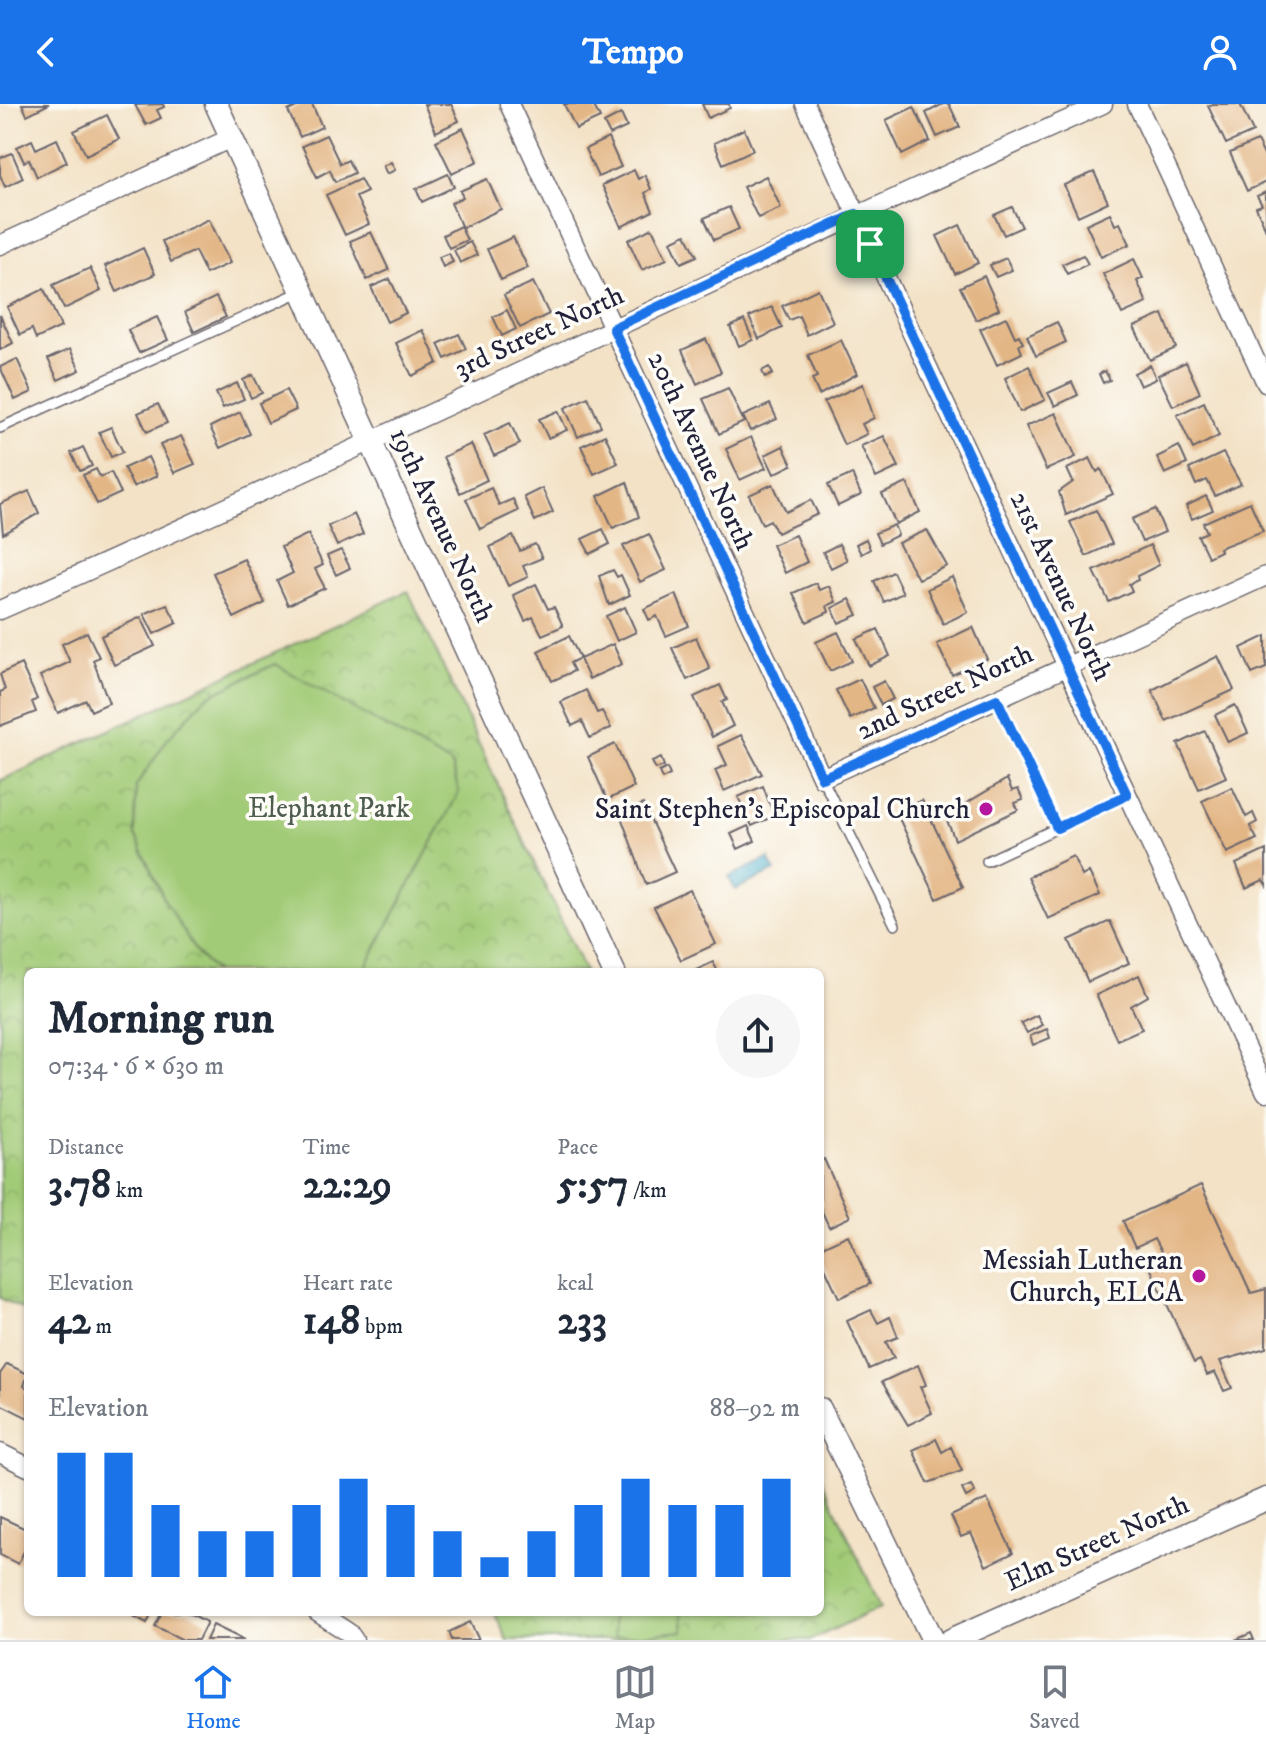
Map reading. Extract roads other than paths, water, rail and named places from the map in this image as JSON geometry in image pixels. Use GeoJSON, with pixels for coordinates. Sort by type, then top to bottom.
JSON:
{"type":"FeatureCollection","features":[{"type":"Feature","properties":{"kind":"street","name":"19th Avenue North"},"geometry":{"type":"LineString","coordinates":[[216,104],[612,968]]}},
{"type":"Feature","properties":{"kind":"street","name":"20th Avenue North"},"geometry":{"type":"LineString","coordinates":[[509,104],[822,778]]}},
{"type":"Feature","properties":{"kind":"street","name":"21st Avenue North"},"geometry":{"type":"LineString","coordinates":[[805,104],[1266,1092]]}},
{"type":"Feature","properties":{"kind":"street","name":"3rd Street North"},"geometry":{"type":"LineString","coordinates":[[0,610],[371,442],[856,214],[1103,104]]}},
{"type":"Feature","properties":{"kind":"street"},"geometry":{"type":"LineString","coordinates":[[1137,104],[1266,383]]}},
{"type":"Feature","properties":{"kind":"street"},"geometry":{"type":"LineString","coordinates":[[0,245],[231,138]]}},
{"type":"Feature","properties":{"kind":"street","name":"2nd Street North"},"geometry":{"type":"LineString","coordinates":[[822,778],[1266,576]]}},
{"type":"Feature","properties":{"kind":"street"},"geometry":{"type":"LineString","coordinates":[[824,1417],[933,1640]]}},
{"type":"Feature","properties":{"kind":"street"},"geometry":{"type":"LineString","coordinates":[[0,1453],[24,1465]]}},
{"type":"Feature","properties":{"kind":"street","name":"Elm Street North"},"geometry":{"type":"LineString","coordinates":[[951,1640],[1266,1499]]}},
{"type":"Feature","properties":{"kind":"street"},"geometry":{"type":"LineString","coordinates":[[322,1616],[354,1640]]}},
{"type":"Feature","properties":{"kind":"lane"},"geometry":{"type":"LineString","coordinates":[[0,428],[302,291]]}},
{"type":"Feature","properties":{"kind":"lane"},"geometry":{"type":"LineString","coordinates":[[997,699],[1057,828]]}},
{"type":"Feature","properties":{"kind":"lane"},"geometry":{"type":"LineString","coordinates":[[822,778],[895,925]]}},
{"type":"Feature","properties":{"kind":"lane"},"geometry":{"type":"LineString","coordinates":[[987,861],[1127,795]]}},
{"type":"Feature","properties":{"kind":"water"},"geometry":{"type":"Polygon","coordinates":[[[769,858],[775,871],[735,890],[729,877],[769,858]]]}},
{"type":"Feature","properties":{"kind":"place","name":"Saint Stephen's Episcopal Church"},"geometry":{"type":"Point","coordinates":[986,809]}},
{"type":"Feature","properties":{"kind":"place","name":"Messiah Lutheran Church, ELCA"},"geometry":{"type":"Point","coordinates":[1199,1276]}},
{"type":"Feature","properties":{"kind":"park label","name":"Elephant Park"},"geometry":{"type":"Point","coordinates":[329,808]}}]}
